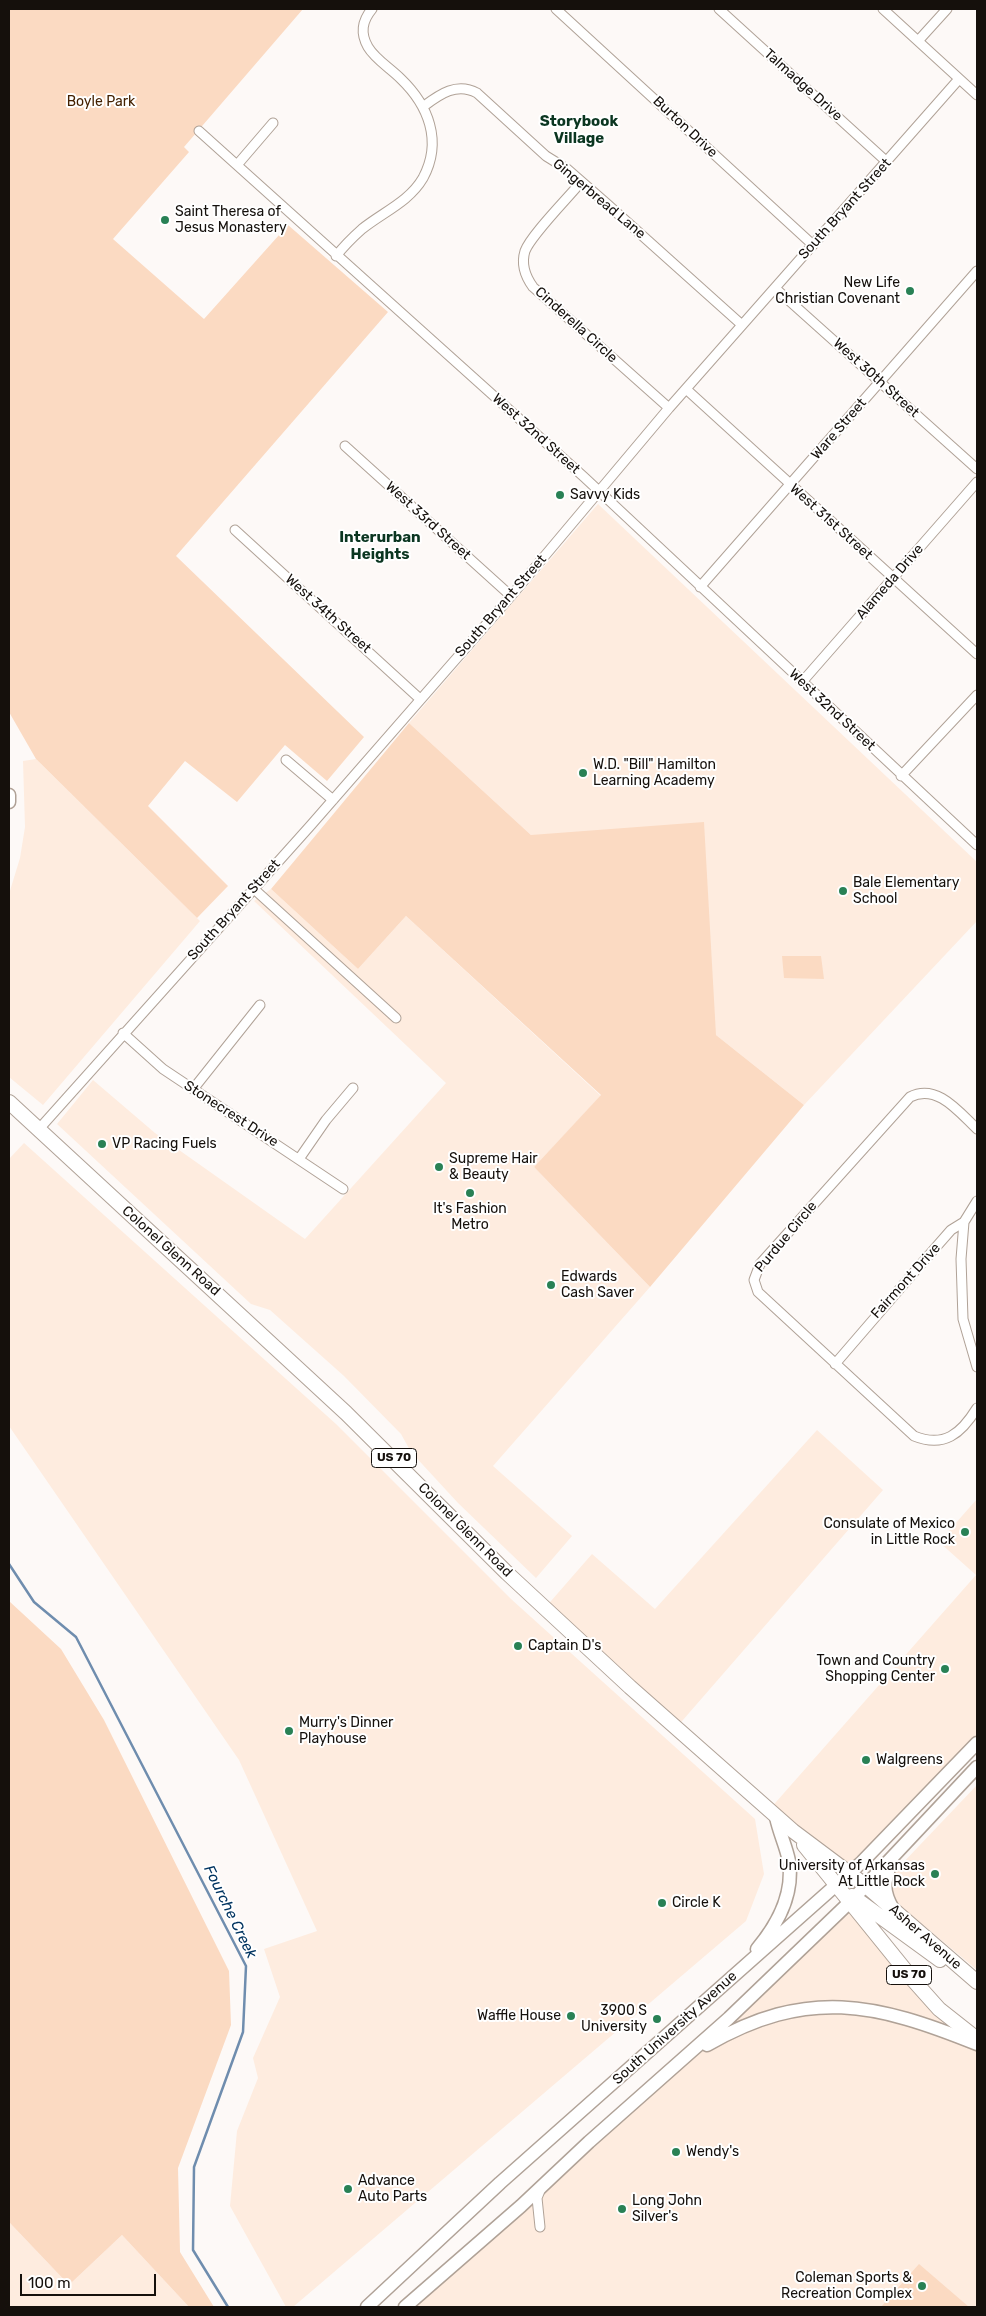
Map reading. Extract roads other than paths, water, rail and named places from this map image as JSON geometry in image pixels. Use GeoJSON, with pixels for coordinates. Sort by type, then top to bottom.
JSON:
{"type":"FeatureCollection","features":[{"type":"Feature","properties":{"kind":"main road"},"geometry":{"type":"LineString","coordinates":[[9,795],[9,800]]}},
{"type":"Feature","properties":{"kind":"main road","name":"Colonel Glenn Road"},"geometry":{"type":"LineString","coordinates":[[9,1102],[346,1413],[537,1602],[776,1817],[850,1873]]}},
{"type":"Feature","properties":{"kind":"main road","name":"South University Avenue"},"geometry":{"type":"LineString","coordinates":[[367,2307],[495,2187],[850,1873],[877,1848],[977,1743]]}},
{"type":"Feature","properties":{"kind":"main road","name":"South University Avenue"},"geometry":{"type":"LineString","coordinates":[[404,2307],[541,2188],[729,2018],[852,1900],[977,1767]]}},
{"type":"Feature","properties":{"kind":"main road"},"geometry":{"type":"LineString","coordinates":[[735,1975],[768,1934],[783,1908],[788,1892],[789,1861],[776,1817]]}},
{"type":"Feature","properties":{"kind":"main road","name":"Colonel Glenn Road"},"geometry":{"type":"LineString","coordinates":[[793,1831],[836,1885],[852,1900],[950,1967],[977,1982]]}},
{"type":"Feature","properties":{"kind":"main road"},"geometry":{"type":"LineString","coordinates":[[893,1855],[884,1885],[888,1900],[893,1909]]}},
{"type":"Feature","properties":{"kind":"main road","name":"Asher Avenue"},"geometry":{"type":"LineString","coordinates":[[850,1873],[977,1982]]}},
{"type":"Feature","properties":{"kind":"main road","name":"Asher Avenue"},"geometry":{"type":"LineString","coordinates":[[852,1900],[914,1981],[939,2009],[977,2039]]}},
{"type":"Feature","properties":{"kind":"main road"},"geometry":{"type":"LineString","coordinates":[[668,2072],[722,2036],[766,2018],[817,2008],[852,2007],[899,2015],[941,2029],[977,2044]]}},
{"type":"Feature","properties":{"kind":"street"},"geometry":{"type":"LineString","coordinates":[[336,256],[363,228],[402,202],[411,193],[423,178],[431,156],[430,122],[424,106],[401,79],[367,45],[363,26],[365,18],[372,9]]}},
{"type":"Feature","properties":{"kind":"street","name":"Burton Drive"},"geometry":{"type":"LineString","coordinates":[[556,9],[813,245]]}},
{"type":"Feature","properties":{"kind":"street","name":"Talmadge Drive"},"geometry":{"type":"LineString","coordinates":[[719,9],[887,162]]}},
{"type":"Feature","properties":{"kind":"street"},"geometry":{"type":"LineString","coordinates":[[882,9],[977,95]]}},
{"type":"Feature","properties":{"kind":"street"},"geometry":{"type":"LineString","coordinates":[[918,41],[947,9]]}},
{"type":"Feature","properties":{"kind":"street","name":"South Bryant Street"},"geometry":{"type":"LineString","coordinates":[[39,1129],[333,800],[511,596],[669,408],[959,80]]}},
{"type":"Feature","properties":{"kind":"street","name":"Gingerbread Lane"},"geometry":{"type":"LineString","coordinates":[[424,106],[450,90],[464,88],[471,90],[546,156],[581,182],[742,325]]}},
{"type":"Feature","properties":{"kind":"street"},"geometry":{"type":"LineString","coordinates":[[237,165],[274,122]]}},
{"type":"Feature","properties":{"kind":"street","name":"West 32nd Street"},"geometry":{"type":"LineString","coordinates":[[199,131],[598,491],[977,845]]}},
{"type":"Feature","properties":{"kind":"street","name":"Cinderella Circle"},"geometry":{"type":"LineString","coordinates":[[581,182],[528,245],[523,260],[525,274],[533,287],[669,408]]}},
{"type":"Feature","properties":{"kind":"street","name":"Ware Street"},"geometry":{"type":"LineString","coordinates":[[700,587],[977,271]]}},
{"type":"Feature","properties":{"kind":"street","name":"West 30th Street"},"geometry":{"type":"LineString","coordinates":[[775,288],[977,469]]}},
{"type":"Feature","properties":{"kind":"street","name":"West 31st Street"},"geometry":{"type":"LineString","coordinates":[[686,389],[977,654]]}},
{"type":"Feature","properties":{"kind":"street","name":"West 33rd Street"},"geometry":{"type":"LineString","coordinates":[[345,446],[511,596]]}},
{"type":"Feature","properties":{"kind":"street","name":"Alameda Drive"},"geometry":{"type":"LineString","coordinates":[[802,682],[977,482]]}},
{"type":"Feature","properties":{"kind":"street","name":"West 34th Street"},"geometry":{"type":"LineString","coordinates":[[235,530],[420,699]]}},
{"type":"Feature","properties":{"kind":"street"},"geometry":{"type":"LineString","coordinates":[[901,776],[977,695]]}},
{"type":"Feature","properties":{"kind":"street"},"geometry":{"type":"LineString","coordinates":[[286,760],[333,800]]}},
{"type":"Feature","properties":{"kind":"street"},"geometry":{"type":"LineString","coordinates":[[254,889],[396,1018]]}},
{"type":"Feature","properties":{"kind":"street"},"geometry":{"type":"LineString","coordinates":[[194,1088],[260,1005]]}},
{"type":"Feature","properties":{"kind":"street","name":"Stonecrest Drive"},"geometry":{"type":"LineString","coordinates":[[123,1033],[163,1069],[343,1189]]}},
{"type":"Feature","properties":{"kind":"street"},"geometry":{"type":"LineString","coordinates":[[299,1159],[326,1120],[353,1088]]}},
{"type":"Feature","properties":{"kind":"street","name":"Purdue Circle"},"geometry":{"type":"LineString","coordinates":[[977,1129],[936,1094],[922,1092],[910,1097],[756,1271],[754,1280],[758,1292],[895,1421],[914,1436],[923,1440],[938,1441],[949,1438],[977,1408]]}},
{"type":"Feature","properties":{"kind":"street","name":"Fairmont Drive"},"geometry":{"type":"LineString","coordinates":[[835,1364],[951,1230],[964,1222],[977,1201]]}},
{"type":"Feature","properties":{"kind":"street"},"geometry":{"type":"LineString","coordinates":[[964,1222],[961,1259],[963,1319],[977,1367]]}},
{"type":"Feature","properties":{"kind":"street"},"geometry":{"type":"LineString","coordinates":[[540,2227],[537,2198],[541,2188]]}},
{"type":"Feature","properties":{"kind":"waterway","name":"Fourche Creek"},"geometry":{"type":"LineString","coordinates":[[9,1564],[34,1602],[76,1637],[246,1966],[243,2032],[194,2167],[193,2250],[228,2307]]}},
{"type":"Feature","properties":{"kind":"place","name":"Saint Theresa of Jesus Monastery"},"geometry":{"type":"Point","coordinates":[165,220]}},
{"type":"Feature","properties":{"kind":"place","name":"New Life Christian Covenant"},"geometry":{"type":"Point","coordinates":[910,291]}},
{"type":"Feature","properties":{"kind":"place","name":"Savvy Kids"},"geometry":{"type":"Point","coordinates":[560,495]}},
{"type":"Feature","properties":{"kind":"place","name":"W.D. \"Bill\" Hamilton Learning Academy"},"geometry":{"type":"Point","coordinates":[583,773]}},
{"type":"Feature","properties":{"kind":"place","name":"Bale Elementary School"},"geometry":{"type":"Point","coordinates":[843,891]}},
{"type":"Feature","properties":{"kind":"place","name":"VP Racing Fuels"},"geometry":{"type":"Point","coordinates":[102,1144]}},
{"type":"Feature","properties":{"kind":"place","name":"Supreme Hair & Beauty"},"geometry":{"type":"Point","coordinates":[439,1167]}},
{"type":"Feature","properties":{"kind":"place","name":"It's Fashion Metro"},"geometry":{"type":"Point","coordinates":[470,1193]}},
{"type":"Feature","properties":{"kind":"place","name":"Edwards Cash Saver"},"geometry":{"type":"Point","coordinates":[551,1285]}},
{"type":"Feature","properties":{"kind":"place","name":"Consulate of Mexico in Little Rock"},"geometry":{"type":"Point","coordinates":[965,1532]}},
{"type":"Feature","properties":{"kind":"place","name":"Captain D's"},"geometry":{"type":"Point","coordinates":[518,1646]}},
{"type":"Feature","properties":{"kind":"place","name":"Town and Country Shopping Center"},"geometry":{"type":"Point","coordinates":[945,1669]}},
{"type":"Feature","properties":{"kind":"place","name":"Murry's Dinner Playhouse"},"geometry":{"type":"Point","coordinates":[289,1731]}},
{"type":"Feature","properties":{"kind":"place","name":"Walgreens"},"geometry":{"type":"Point","coordinates":[866,1760]}},
{"type":"Feature","properties":{"kind":"place","name":"University of Arkansas At Little Rock"},"geometry":{"type":"Point","coordinates":[935,1874]}},
{"type":"Feature","properties":{"kind":"place","name":"Circle K"},"geometry":{"type":"Point","coordinates":[662,1903]}},
{"type":"Feature","properties":{"kind":"place","name":"Waffle House"},"geometry":{"type":"Point","coordinates":[571,2016]}},
{"type":"Feature","properties":{"kind":"place","name":"3900 S University"},"geometry":{"type":"Point","coordinates":[657,2019]}},
{"type":"Feature","properties":{"kind":"place","name":"Wendy's"},"geometry":{"type":"Point","coordinates":[676,2152]}},
{"type":"Feature","properties":{"kind":"place","name":"Advance Auto Parts"},"geometry":{"type":"Point","coordinates":[348,2189]}},
{"type":"Feature","properties":{"kind":"place","name":"Long John Silver's"},"geometry":{"type":"Point","coordinates":[622,2209]}},
{"type":"Feature","properties":{"kind":"place","name":"Coleman Sports & Recreation Complex"},"geometry":{"type":"Point","coordinates":[922,2286]}},
{"type":"Feature","properties":{"kind":"district","name":"Storybook Village"},"geometry":{"type":"Point","coordinates":[579,130]}},
{"type":"Feature","properties":{"kind":"district","name":"Interurban Heights"},"geometry":{"type":"Point","coordinates":[380,546]}},
{"type":"Feature","properties":{"kind":"park label","name":"Boyle Park"},"geometry":{"type":"Point","coordinates":[101,102]}}]}
